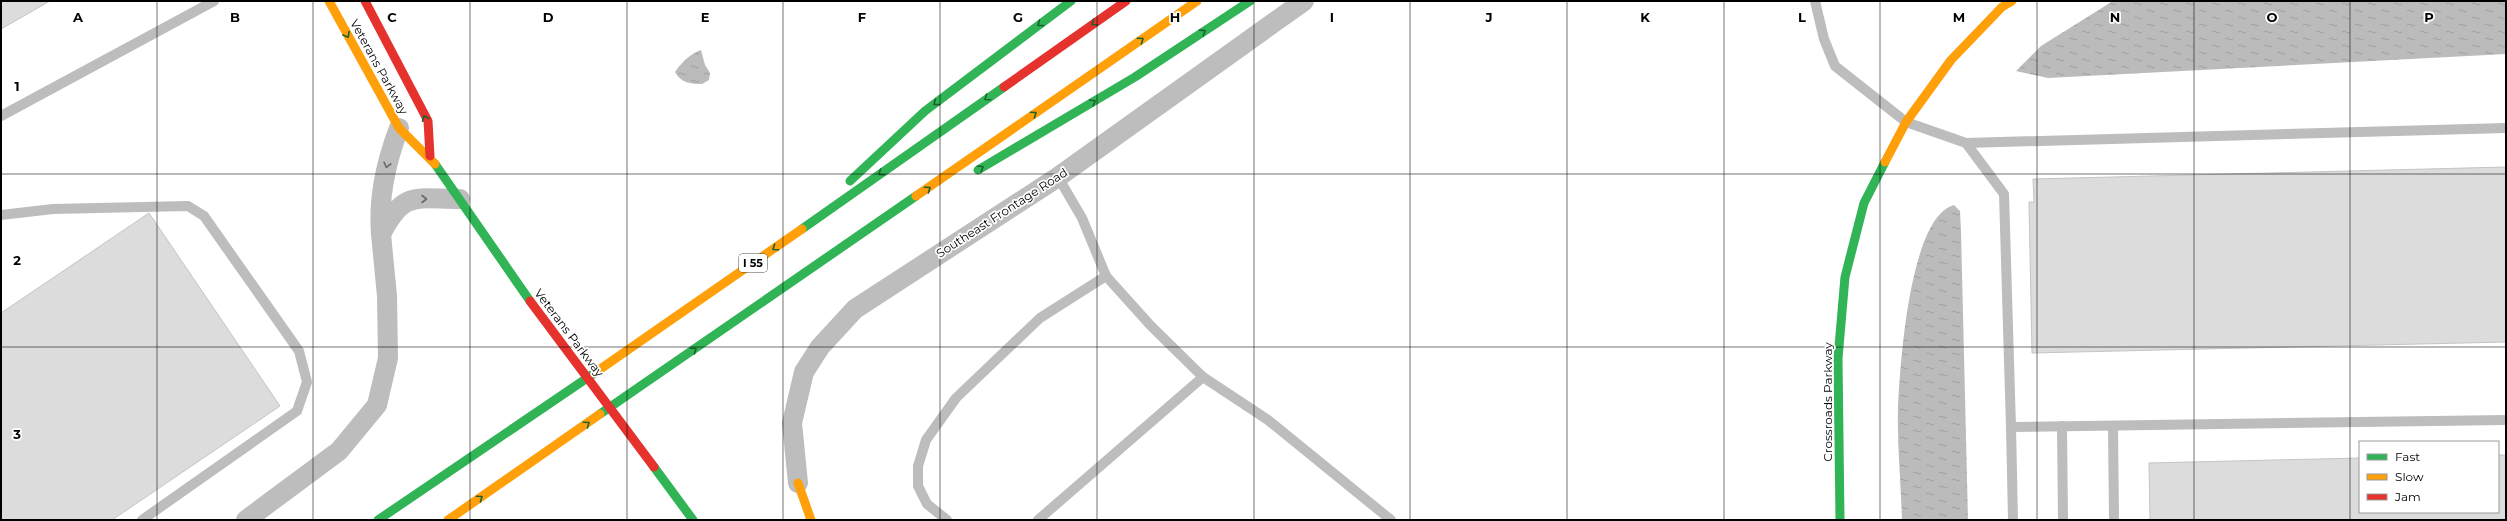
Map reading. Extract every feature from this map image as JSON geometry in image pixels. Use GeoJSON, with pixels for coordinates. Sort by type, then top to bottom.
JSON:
{"type":"FeatureCollection","features":[{"type":"Feature","properties":{"kind":"main road","name":"Veterans Parkway"},"geometry":{"type":"LineString","coordinates":[[328,1],[399,128],[430,156],[530,301],[693,520]]}},
{"type":"Feature","properties":{"kind":"main road","name":"Veterans Parkway"},"geometry":{"type":"LineString","coordinates":[[365,1],[428,121],[430,156]]}},
{"type":"Feature","properties":{"kind":"main road"},"geometry":{"type":"LineString","coordinates":[[790,237],[925,111],[1071,1]]}},
{"type":"Feature","properties":{"kind":"main road","name":"I 55"},"geometry":{"type":"LineString","coordinates":[[378,520],[790,237],[1126,1]]}},
{"type":"Feature","properties":{"kind":"main road"},"geometry":{"type":"LineString","coordinates":[[448,520],[1197,1]]}},
{"type":"Feature","properties":{"kind":"main road"},"geometry":{"type":"LineString","coordinates":[[972,174],[1135,76],[1250,1]]}},
{"type":"Feature","properties":{"kind":"main road","name":"Crossroads Parkway"},"geometry":{"type":"LineString","coordinates":[[1840,520],[1838,358],[1845,277],[1864,203],[1906,122],[1951,60],[2002,7],[2012,1]]}},
{"type":"Feature","properties":{"kind":"main road"},"geometry":{"type":"LineString","coordinates":[[815,267],[924,202]]}},
{"type":"Feature","properties":{"kind":"main road"},"geometry":{"type":"LineString","coordinates":[[798,482],[798,512]]}},
{"type":"Feature","properties":{"kind":"main road"},"geometry":{"type":"LineString","coordinates":[[798,482],[811,520]]}},
{"type":"Feature","properties":{"kind":"street","name":"Southeast Frontage Road"},"geometry":{"type":"LineString","coordinates":[[798,482],[792,423],[804,372],[820,347],[855,309],[1058,177],[1304,1]]}},
{"type":"Feature","properties":{"kind":"street"},"geometry":{"type":"LineString","coordinates":[[246,520],[339,451],[377,405],[388,358],[387,296],[379,209],[384,179],[399,128]]}},
{"type":"Feature","properties":{"kind":"street"},"geometry":{"type":"LineString","coordinates":[[381,234],[391,214],[404,202],[418,199],[460,199]]}},
{"type":"Feature","properties":{"kind":"lane"},"geometry":{"type":"LineString","coordinates":[[1,116],[214,1]]}},
{"type":"Feature","properties":{"kind":"lane"},"geometry":{"type":"LineString","coordinates":[[1815,1],[1824,39],[1835,66],[1906,122],[1966,143],[2506,128]]}},
{"type":"Feature","properties":{"kind":"lane"},"geometry":{"type":"LineString","coordinates":[[1966,143],[2004,194],[2013,520]]}},
{"type":"Feature","properties":{"kind":"lane"},"geometry":{"type":"LineString","coordinates":[[1058,177],[1082,218],[1106,276],[1151,326],[1203,377],[1268,420],[1391,520]]}},
{"type":"Feature","properties":{"kind":"lane"},"geometry":{"type":"LineString","coordinates":[[1,215],[54,209],[188,206],[204,216],[300,351],[307,382],[297,411],[142,520]]}},
{"type":"Feature","properties":{"kind":"lane"},"geometry":{"type":"LineString","coordinates":[[946,520],[927,504],[918,486],[918,466],[926,440],[956,398],[1040,318],[1106,276]]}},
{"type":"Feature","properties":{"kind":"lane"},"geometry":{"type":"LineString","coordinates":[[1038,520],[1203,377]]}},
{"type":"Feature","properties":{"kind":"lane"},"geometry":{"type":"LineString","coordinates":[[2011,427],[2506,420]]}},
{"type":"Feature","properties":{"kind":"lane"},"geometry":{"type":"LineString","coordinates":[[2062,426],[2063,520]]}},
{"type":"Feature","properties":{"kind":"lane"},"geometry":{"type":"LineString","coordinates":[[2113,426],[2114,520]]}},
{"type":"Feature","properties":{"kind":"water"},"geometry":{"type":"Polygon","coordinates":[[[2113,1],[2506,1],[2506,54],[2048,78],[2016,71],[2041,46],[2113,1]]]}},
{"type":"Feature","properties":{"kind":"water"},"geometry":{"type":"Polygon","coordinates":[[[701,50],[705,65],[710,73],[709,80],[702,84],[683,81],[675,72],[686,59],[701,50]]]}},
{"type":"Feature","properties":{"kind":"water"},"geometry":{"type":"Polygon","coordinates":[[[1954,205],[1960,211],[1961,231],[1968,520],[1902,520],[1898,408],[1901,361],[1910,296],[1917,264],[1927,236],[1939,215],[1954,205]]]}},
{"type":"Feature","properties":{"kind":"building"},"geometry":{"type":"Polygon","coordinates":[[[1,1],[50,1],[1,29],[1,1]]]}},
{"type":"Feature","properties":{"kind":"building"},"geometry":{"type":"Polygon","coordinates":[[[2506,167],[2506,342],[2032,353],[2029,202],[2034,202],[2033,179],[2506,167]]]}},
{"type":"Feature","properties":{"kind":"building"},"geometry":{"type":"Polygon","coordinates":[[[149,213],[280,406],[112,520],[1,520],[1,313],[149,213]]]}},
{"type":"Feature","properties":{"kind":"building"},"geometry":{"type":"Polygon","coordinates":[[[2499,455],[2506,455],[2506,520],[2150,520],[2149,463],[2359,458],[2359,513],[2499,513],[2499,455]]]}},
{"type":"Feature","properties":{"kind":"traffic: fast"},"geometry":{"type":"LineString","coordinates":[[850,181],[925,111],[1071,1]]}},
{"type":"Feature","properties":{"kind":"traffic: fast"},"geometry":{"type":"LineString","coordinates":[[978,170],[1135,77],[1250,1]]}},
{"type":"Feature","properties":{"kind":"traffic: fast"},"geometry":{"type":"LineString","coordinates":[[802,229],[1004,87]]}},
{"type":"Feature","properties":{"kind":"traffic: fast"},"geometry":{"type":"LineString","coordinates":[[1840,520],[1838,358],[1845,277],[1864,203],[1885,162]]}},
{"type":"Feature","properties":{"kind":"traffic: fast"},"geometry":{"type":"LineString","coordinates":[[435,164],[530,301]]}},
{"type":"Feature","properties":{"kind":"traffic: fast"},"geometry":{"type":"LineString","coordinates":[[600,414],[916,196]]}},
{"type":"Feature","properties":{"kind":"traffic: fast"},"geometry":{"type":"LineString","coordinates":[[378,520],[596,372]]}},
{"type":"Feature","properties":{"kind":"traffic: fast"},"geometry":{"type":"LineString","coordinates":[[654,467],[693,520]]}},
{"type":"Feature","properties":{"kind":"traffic: slow"},"geometry":{"type":"LineString","coordinates":[[329,1],[399,128],[435,164]]}},
{"type":"Feature","properties":{"kind":"traffic: slow"},"geometry":{"type":"LineString","coordinates":[[916,196],[1197,1]]}},
{"type":"Feature","properties":{"kind":"traffic: slow"},"geometry":{"type":"LineString","coordinates":[[1885,162],[1906,122],[1951,60],[2002,7],[2012,1]]}},
{"type":"Feature","properties":{"kind":"traffic: slow"},"geometry":{"type":"LineString","coordinates":[[596,372],[802,229]]}},
{"type":"Feature","properties":{"kind":"traffic: slow"},"geometry":{"type":"LineString","coordinates":[[448,520],[600,414]]}},
{"type":"Feature","properties":{"kind":"traffic: slow"},"geometry":{"type":"LineString","coordinates":[[798,483],[811,520]]}},
{"type":"Feature","properties":{"kind":"traffic: jam"},"geometry":{"type":"LineString","coordinates":[[365,1],[428,121],[430,156]]}},
{"type":"Feature","properties":{"kind":"traffic: jam"},"geometry":{"type":"LineString","coordinates":[[1004,87],[1126,1]]}},
{"type":"Feature","properties":{"kind":"traffic: jam"},"geometry":{"type":"LineString","coordinates":[[530,301],[654,467]]}}]}
